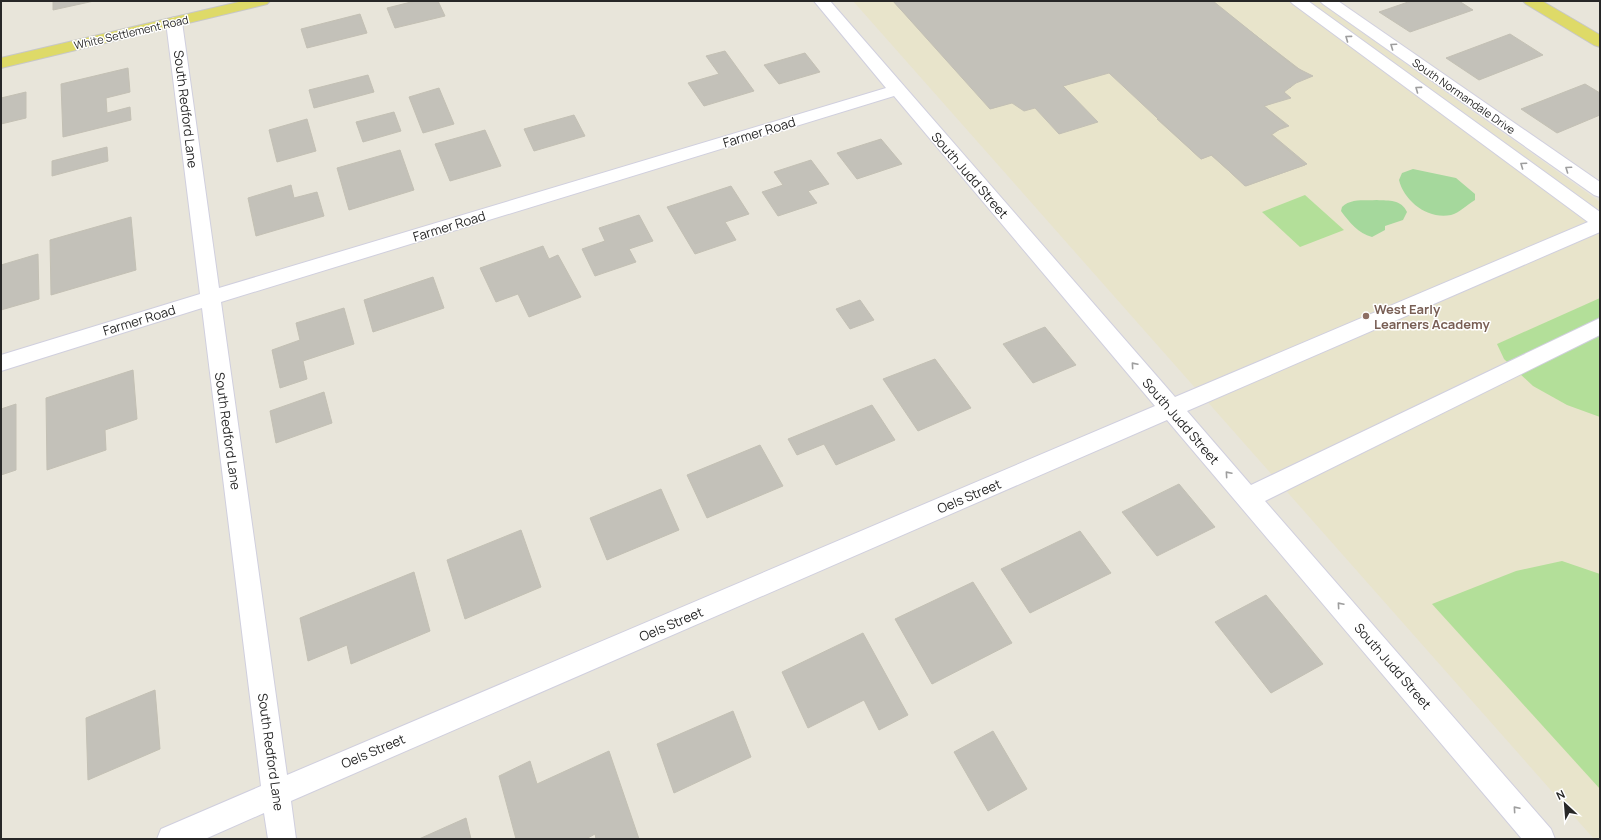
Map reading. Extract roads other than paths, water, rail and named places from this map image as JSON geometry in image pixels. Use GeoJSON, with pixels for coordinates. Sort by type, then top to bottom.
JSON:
{"type":"FeatureCollection","features":[{"type":"Feature","properties":{"kind":"main road","name":"White Settlement Road"},"geometry":{"type":"LineString","coordinates":[[1,64],[262,1]]}},
{"type":"Feature","properties":{"kind":"main road"},"geometry":{"type":"LineString","coordinates":[[1531,1],[1600,42]]}},
{"type":"Feature","properties":{"kind":"street","name":"South Judd Street"},"geometry":{"type":"LineString","coordinates":[[822,1],[1541,839]]}},
{"type":"Feature","properties":{"kind":"street"},"geometry":{"type":"LineString","coordinates":[[1298,1],[1600,222]]}},
{"type":"Feature","properties":{"kind":"street","name":"South Normandale Drive"},"geometry":{"type":"LineString","coordinates":[[1328,1],[1600,191]]}},
{"type":"Feature","properties":{"kind":"street","name":"South Redford Lane"},"geometry":{"type":"LineString","coordinates":[[174,22],[282,839]]}},
{"type":"Feature","properties":{"kind":"street","name":"Farmer Road"},"geometry":{"type":"LineString","coordinates":[[1,363],[897,90]]}},
{"type":"Feature","properties":{"kind":"street","name":"Oels Street"},"geometry":{"type":"LineString","coordinates":[[171,839],[1171,409],[1600,222]]}},
{"type":"Feature","properties":{"kind":"street"},"geometry":{"type":"LineString","coordinates":[[1248,498],[1600,326]]}},
{"type":"Feature","properties":{"kind":"place","name":"West Early Learners Academy"},"geometry":{"type":"Point","coordinates":[1366,316]}}]}
